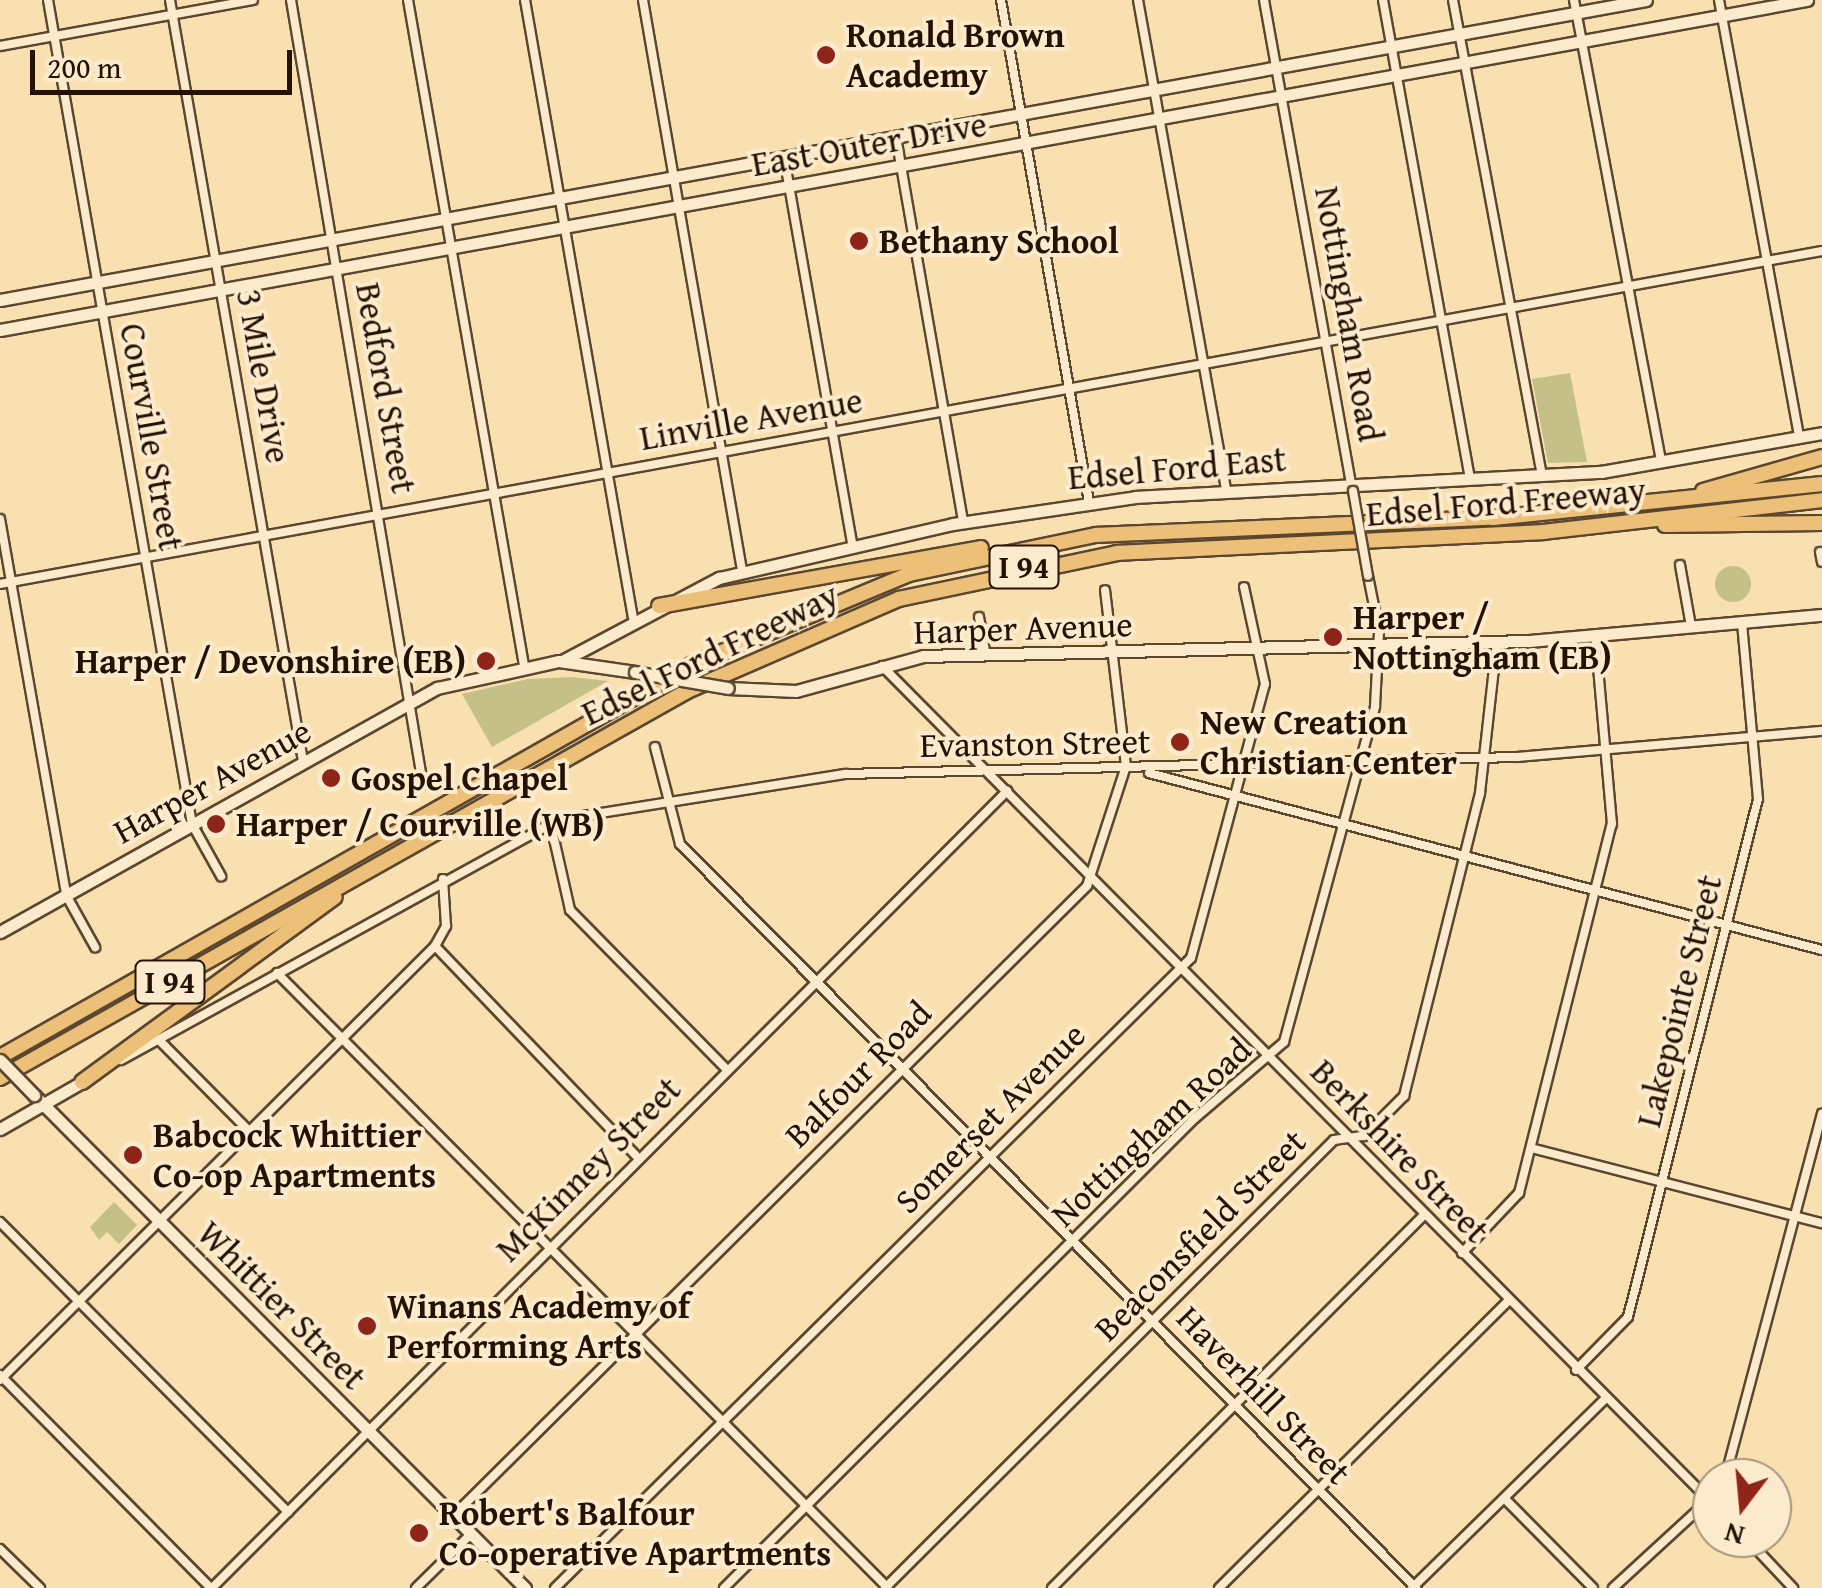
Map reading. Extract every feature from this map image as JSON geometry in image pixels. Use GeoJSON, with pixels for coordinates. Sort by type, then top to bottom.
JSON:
{"type":"FeatureCollection","features":[{"type":"Feature","properties":{"kind":"highway"},"geometry":{"type":"LineString","coordinates":[[1684,499],[1822,457]]}},
{"type":"Feature","properties":{"kind":"highway","name":"Edsel Ford Freeway"},"geometry":{"type":"LineString","coordinates":[[0,1058],[762,630],[909,574],[1036,544],[1684,499],[1822,484]]}},
{"type":"Feature","properties":{"kind":"highway","name":"Edsel Ford Freeway"},"geometry":{"type":"LineString","coordinates":[[0,1078],[773,648],[940,587],[1150,550],[1630,523],[1822,500]]}},
{"type":"Feature","properties":{"kind":"highway"},"geometry":{"type":"LineString","coordinates":[[1630,523],[1822,523]]}},
{"type":"Feature","properties":{"kind":"highway"},"geometry":{"type":"LineString","coordinates":[[659,606],[1036,544]]}},
{"type":"Feature","properties":{"kind":"highway"},"geometry":{"type":"LineString","coordinates":[[82,1082],[341,886]]}},
{"type":"Feature","properties":{"kind":"street","name":"Courville Street"},"geometry":{"type":"LineString","coordinates":[[48,0],[192,824],[222,876]]}},
{"type":"Feature","properties":{"kind":"street","name":"3 Mile Drive"},"geometry":{"type":"LineString","coordinates":[[170,0],[303,761]]}},
{"type":"Feature","properties":{"kind":"street"},"geometry":{"type":"LineString","coordinates":[[0,46],[253,0]]}},
{"type":"Feature","properties":{"kind":"street","name":"Bedford Street"},"geometry":{"type":"LineString","coordinates":[[291,0],[423,784]]}},
{"type":"Feature","properties":{"kind":"street"},"geometry":{"type":"LineString","coordinates":[[408,0],[524,665]]}},
{"type":"Feature","properties":{"kind":"street"},"geometry":{"type":"LineString","coordinates":[[526,0],[633,618]]}},
{"type":"Feature","properties":{"kind":"street"},"geometry":{"type":"LineString","coordinates":[[642,0],[742,570]]}},
{"type":"Feature","properties":{"kind":"street"},"geometry":{"type":"LineString","coordinates":[[1001,0],[1090,502]]}},
{"type":"Feature","properties":{"kind":"street"},"geometry":{"type":"LineString","coordinates":[[1138,0],[1226,490]]}},
{"type":"Feature","properties":{"kind":"street","name":"Nottingham Road"},"geometry":{"type":"LineString","coordinates":[[724,1588],[1195,1118],[1270,1058],[1284,1042],[1361,761],[1378,646],[1264,0]]}},
{"type":"Feature","properties":{"kind":"street"},"geometry":{"type":"LineString","coordinates":[[1383,0],[1470,477]]}},
{"type":"Feature","properties":{"kind":"street"},"geometry":{"type":"LineString","coordinates":[[1453,0],[1542,476]]}},
{"type":"Feature","properties":{"kind":"street","name":"East Outer Drive"},"geometry":{"type":"LineString","coordinates":[[0,300],[1459,34],[1576,6],[1646,0]]}},
{"type":"Feature","properties":{"kind":"street"},"geometry":{"type":"LineString","coordinates":[[1719,0],[1799,437]]}},
{"type":"Feature","properties":{"kind":"street","name":"East Outer Drive"},"geometry":{"type":"LineString","coordinates":[[0,330],[1808,0]]}},
{"type":"Feature","properties":{"kind":"street"},"geometry":{"type":"LineString","coordinates":[[1576,6],[1661,462]]}},
{"type":"Feature","properties":{"kind":"street"},"geometry":{"type":"LineString","coordinates":[[896,137],[963,522]]}},
{"type":"Feature","properties":{"kind":"street"},"geometry":{"type":"LineString","coordinates":[[784,158],[852,542]]}},
{"type":"Feature","properties":{"kind":"street","name":"Linville Avenue"},"geometry":{"type":"LineString","coordinates":[[0,584],[1822,251]]}},
{"type":"Feature","properties":{"kind":"street","name":"Edsel Ford East"},"geometry":{"type":"LineString","coordinates":[[562,661],[633,618],[742,570],[852,542],[1090,502],[1226,490],[1542,476],[1661,462],[1822,433]]}},
{"type":"Feature","properties":{"kind":"street"},"geometry":{"type":"LineString","coordinates":[[0,520],[66,894],[95,947]]}},
{"type":"Feature","properties":{"kind":"street"},"geometry":{"type":"LineString","coordinates":[[1680,564],[1691,626]]}},
{"type":"Feature","properties":{"kind":"street","name":"Somerset Avenue"},"geometry":{"type":"LineString","coordinates":[[555,1588],[1191,958],[1265,684],[1244,587]]}},
{"type":"Feature","properties":{"kind":"street","name":"Balfour Road"},"geometry":{"type":"LineString","coordinates":[[453,1516],[1092,878],[1126,766],[1116,652],[1105,590]]}},
{"type":"Feature","properties":{"kind":"street","name":"Harper Avenue"},"geometry":{"type":"LineString","coordinates":[[0,932],[411,700],[524,665],[562,661],[728,688],[796,691],[882,666],[986,655],[1497,642],[1822,615]]}},
{"type":"Feature","properties":{"kind":"street"},"geometry":{"type":"LineString","coordinates":[[979,617],[986,655]]}},
{"type":"Feature","properties":{"kind":"street","name":"Lakepointe Street"},"geometry":{"type":"LineString","coordinates":[[1576,1370],[1628,1318],[1758,800],[1742,622]]}},
{"type":"Feature","properties":{"kind":"street"},"geometry":{"type":"LineString","coordinates":[[1462,1253],[1516,1198],[1612,824],[1594,635]]}},
{"type":"Feature","properties":{"kind":"street","name":"Beaconsfield Street"},"geometry":{"type":"LineString","coordinates":[[886,1588],[1334,1140],[1364,1136],[1404,1096],[1486,758],[1497,642]]}},
{"type":"Feature","properties":{"kind":"street","name":"Berkshire Street"},"geometry":{"type":"LineString","coordinates":[[882,666],[1576,1370],[1692,1482]]}},
{"type":"Feature","properties":{"kind":"street","name":"Evanston Street"},"geometry":{"type":"LineString","coordinates":[[82,1082],[550,821],[810,778],[1126,766],[1145,772],[1244,764],[1486,758],[1822,731]]}},
{"type":"Feature","properties":{"kind":"street","name":"Haverhill Street"},"geometry":{"type":"LineString","coordinates":[[655,746],[664,802],[680,844],[1414,1587]]}},
{"type":"Feature","properties":{"kind":"street"},"geometry":{"type":"LineString","coordinates":[[1145,772],[1822,950]]}},
{"type":"Feature","properties":{"kind":"street","name":"McKinney Street"},"geometry":{"type":"LineString","coordinates":[[212,1588],[1007,792]]}},
{"type":"Feature","properties":{"kind":"street"},"geometry":{"type":"LineString","coordinates":[[550,821],[570,910],[726,1070]]}},
{"type":"Feature","properties":{"kind":"street"},"geometry":{"type":"LineString","coordinates":[[212,1588],[1,1378],[435,946],[446,926],[443,879]]}},
{"type":"Feature","properties":{"kind":"street"},"geometry":{"type":"LineString","coordinates":[[435,946],[638,1158]]}},
{"type":"Feature","properties":{"kind":"street"},"geometry":{"type":"LineString","coordinates":[[277,973],[886,1588]]}},
{"type":"Feature","properties":{"kind":"street"},"geometry":{"type":"LineString","coordinates":[[159,1040],[249,1131]]}},
{"type":"Feature","properties":{"kind":"street","name":"Whittier Street"},"geometry":{"type":"LineString","coordinates":[[0,1058],[524,1588]]}},
{"type":"Feature","properties":{"kind":"street"},"geometry":{"type":"LineString","coordinates":[[0,1128],[39,1099],[82,1082]]}},
{"type":"Feature","properties":{"kind":"street"},"geometry":{"type":"LineString","coordinates":[[1730,1458],[1822,1114]]}},
{"type":"Feature","properties":{"kind":"street"},"geometry":{"type":"LineString","coordinates":[[1530,1148],[1822,1223]]}},
{"type":"Feature","properties":{"kind":"street"},"geometry":{"type":"LineString","coordinates":[[1052,1588],[1424,1215]]}},
{"type":"Feature","properties":{"kind":"street"},"geometry":{"type":"LineString","coordinates":[[0,1222],[288,1512]]}},
{"type":"Feature","properties":{"kind":"street"},"geometry":{"type":"LineString","coordinates":[[1219,1588],[1509,1300]]}},
{"type":"Feature","properties":{"kind":"street"},"geometry":{"type":"LineString","coordinates":[[1414,1587],[1606,1398]]}},
{"type":"Feature","properties":{"kind":"street"},"geometry":{"type":"LineString","coordinates":[[1505,1499],[1594,1588]]}},
{"type":"Feature","properties":{"kind":"street"},"geometry":{"type":"LineString","coordinates":[[1614,1588],[1692,1517]]}},
{"type":"Feature","properties":{"kind":"street"},"geometry":{"type":"LineString","coordinates":[[416,1588],[471,1534]]}},
{"type":"Feature","properties":{"kind":"street"},"geometry":{"type":"LineString","coordinates":[[0,1549],[40,1588]]}},
{"type":"Feature","properties":{"kind":"street"},"geometry":{"type":"LineString","coordinates":[[1765,1558],[1794,1588]]}},
{"type":"Feature","properties":{"kind":"shaded area"},"geometry":{"type":"Polygon","coordinates":[[[1570,373],[1587,462],[1548,463],[1532,379],[1570,373]]]}},
{"type":"Feature","properties":{"kind":"shaded area"},"geometry":{"type":"Polygon","coordinates":[[[1733,566],[1746,571],[1751,584],[1746,597],[1733,602],[1720,597],[1715,584],[1720,571],[1733,566]]]}},
{"type":"Feature","properties":{"kind":"shaded area"},"geometry":{"type":"Polygon","coordinates":[[[572,677],[608,681],[492,747],[462,694],[528,679],[572,677]]]}},
{"type":"Feature","properties":{"kind":"shaded area"},"geometry":{"type":"Polygon","coordinates":[[[114,1202],[137,1225],[119,1244],[107,1232],[99,1240],[90,1227],[114,1202]]]}},
{"type":"Feature","properties":{"kind":"place","name":"Ronald Brown Academy"},"geometry":{"type":"Point","coordinates":[826,55]}},
{"type":"Feature","properties":{"kind":"place","name":"Bethany School"},"geometry":{"type":"Point","coordinates":[859,241]}},
{"type":"Feature","properties":{"kind":"place","name":"Harper / Nottingham (EB)"},"geometry":{"type":"Point","coordinates":[1333,637]}},
{"type":"Feature","properties":{"kind":"place","name":"Harper / Devonshire (EB)"},"geometry":{"type":"Point","coordinates":[486,661]}},
{"type":"Feature","properties":{"kind":"place","name":"New Creation Christian Center"},"geometry":{"type":"Point","coordinates":[1180,742]}},
{"type":"Feature","properties":{"kind":"place","name":"Gospel Chapel"},"geometry":{"type":"Point","coordinates":[331,778]}},
{"type":"Feature","properties":{"kind":"place","name":"Harper / Courville (WB)"},"geometry":{"type":"Point","coordinates":[216,824]}},
{"type":"Feature","properties":{"kind":"place","name":"Babcock Whittier Co-op Apartments"},"geometry":{"type":"Point","coordinates":[133,1155]}},
{"type":"Feature","properties":{"kind":"place","name":"Winans Academy of Performing Arts"},"geometry":{"type":"Point","coordinates":[367,1326]}},
{"type":"Feature","properties":{"kind":"place","name":"Robert's Balfour Co-operative Apartments"},"geometry":{"type":"Point","coordinates":[419,1533]}}]}
